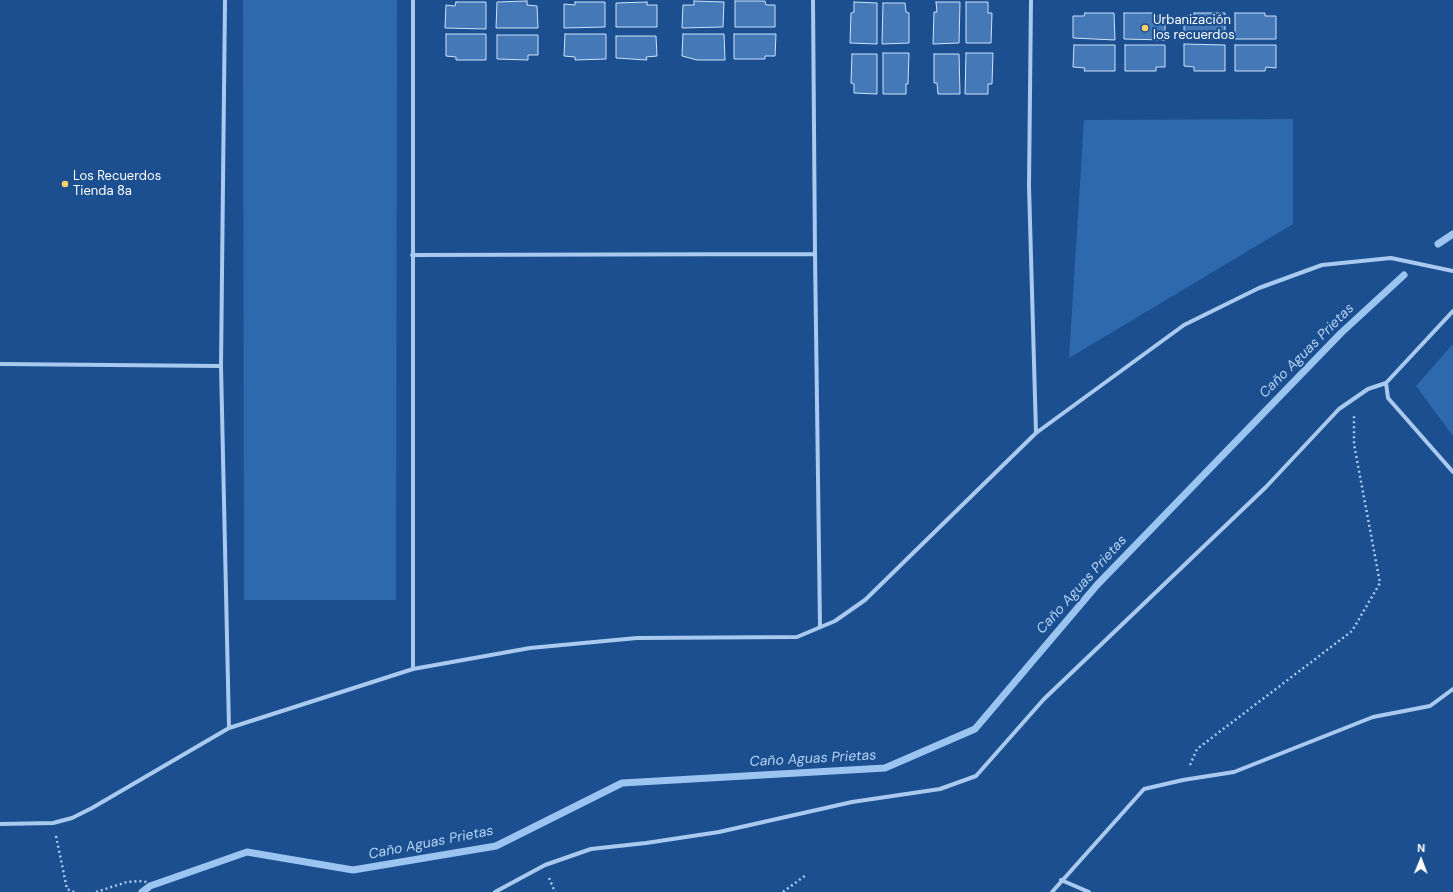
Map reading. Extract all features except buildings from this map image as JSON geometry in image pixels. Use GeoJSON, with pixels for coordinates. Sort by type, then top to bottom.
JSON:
{"type":"FeatureCollection","features":[{"type":"Feature","properties":{"kind":"street"},"geometry":{"type":"LineString","coordinates":[[225,0],[221,366],[229,728]]}},
{"type":"Feature","properties":{"kind":"street"},"geometry":{"type":"LineString","coordinates":[[413,0],[413,669]]}},
{"type":"Feature","properties":{"kind":"street"},"geometry":{"type":"LineString","coordinates":[[813,0],[820,627]]}},
{"type":"Feature","properties":{"kind":"street"},"geometry":{"type":"LineString","coordinates":[[1031,0],[1029,186],[1036,433]]}},
{"type":"Feature","properties":{"kind":"street"},"geometry":{"type":"LineString","coordinates":[[412,255],[815,254]]}},
{"type":"Feature","properties":{"kind":"street"},"geometry":{"type":"LineString","coordinates":[[0,824],[54,823],[72,818],[92,808],[229,728],[413,669],[530,648],[637,638],[797,637],[835,621],[865,600],[1036,433],[1184,325],[1260,288],[1322,265],[1391,258],[1453,271]]}},
{"type":"Feature","properties":{"kind":"street"},"geometry":{"type":"LineString","coordinates":[[495,892],[544,865],[591,849],[646,843],[719,832],[852,802],[940,789],[976,776],[1044,699],[1266,487],[1339,409],[1368,389],[1386,383],[1453,311]]}},
{"type":"Feature","properties":{"kind":"street"},"geometry":{"type":"LineString","coordinates":[[0,364],[221,366]]}},
{"type":"Feature","properties":{"kind":"street"},"geometry":{"type":"LineString","coordinates":[[1386,383],[1388,398],[1453,472]]}},
{"type":"Feature","properties":{"kind":"street"},"geometry":{"type":"LineString","coordinates":[[1052,892],[1061,880],[1144,789],[1183,780],[1234,772],[1373,717],[1430,706],[1453,689]]}},
{"type":"Feature","properties":{"kind":"street"},"geometry":{"type":"LineString","coordinates":[[1061,880],[1089,892]]}},
{"type":"Feature","properties":{"kind":"path"},"geometry":{"type":"LineString","coordinates":[[1183,780],[1198,749],[1352,631],[1380,583],[1354,444],[1355,399]]}},
{"type":"Feature","properties":{"kind":"path"},"geometry":{"type":"LineString","coordinates":[[54,823],[67,889],[74,892]]}},
{"type":"Feature","properties":{"kind":"path"},"geometry":{"type":"LineString","coordinates":[[783,892],[806,875]]}},
{"type":"Feature","properties":{"kind":"path"},"geometry":{"type":"LineString","coordinates":[[96,892],[127,882],[139,881],[146,882],[150,886],[149,892]]}},
{"type":"Feature","properties":{"kind":"shaded area"},"geometry":{"type":"Polygon","coordinates":[[[243,0],[397,0],[396,600],[244,600],[243,0]]]}},
{"type":"Feature","properties":{"kind":"shaded area"},"geometry":{"type":"Polygon","coordinates":[[[1293,119],[1293,224],[1069,358],[1084,120],[1293,119]]]}},
{"type":"Feature","properties":{"kind":"shaded area"},"geometry":{"type":"Polygon","coordinates":[[[1453,344],[1453,436],[1416,386],[1453,344]]]}},
{"type":"Feature","properties":{"kind":"waterway","name":"Caño Aguas Prietas"},"geometry":{"type":"LineString","coordinates":[[1438,244],[1453,234]]}},
{"type":"Feature","properties":{"kind":"waterway","name":"Caño Aguas Prietas"},"geometry":{"type":"LineString","coordinates":[[142,892],[150,886],[247,852],[353,870],[496,846],[622,783],[885,768],[975,729],[1097,585],[1341,333],[1404,275]]}},
{"type":"Feature","properties":{"kind":"place","name":"Urbanización los recuerdos"},"geometry":{"type":"Point","coordinates":[1145,28]}},
{"type":"Feature","properties":{"kind":"place","name":"Los Recuerdos Tienda 8a"},"geometry":{"type":"Point","coordinates":[65,184]}}]}
